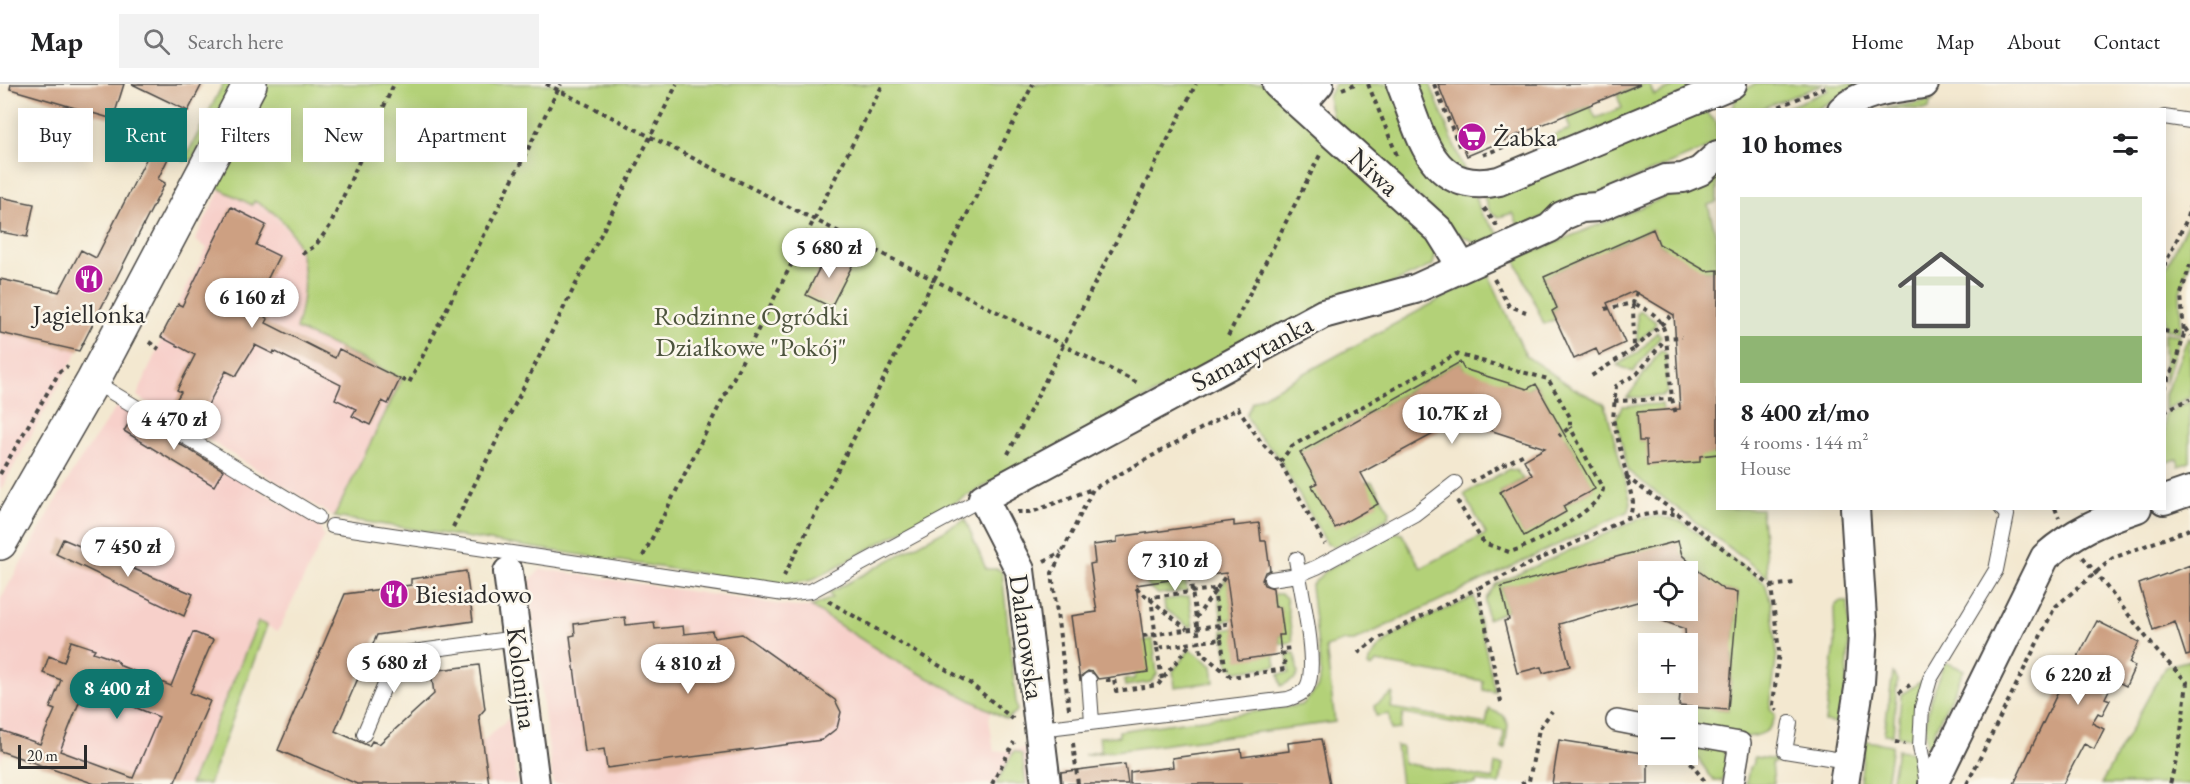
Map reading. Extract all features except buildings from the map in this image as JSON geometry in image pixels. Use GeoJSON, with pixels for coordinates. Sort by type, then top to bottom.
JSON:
{"type":"FeatureCollection","features":[{"type":"Feature","properties":{"kind":"street"},"geometry":{"type":"LineString","coordinates":[[0,543],[93,381],[250,84]]}},
{"type":"Feature","properties":{"kind":"street","name":"Niwa"},"geometry":{"type":"LineString","coordinates":[[1277,84],[1439,230],[1462,267]]}},
{"type":"Feature","properties":{"kind":"street"},"geometry":{"type":"LineString","coordinates":[[1301,105],[1320,84]]}},
{"type":"Feature","properties":{"kind":"street"},"geometry":{"type":"LineString","coordinates":[[1401,84],[1435,164],[1455,179],[1482,184],[1499,181],[1723,95]]}},
{"type":"Feature","properties":{"kind":"street"},"geometry":{"type":"LineString","coordinates":[[1846,108],[1872,94],[1924,84]]}},
{"type":"Feature","properties":{"kind":"street","name":"Samarytanka"},"geometry":{"type":"LineString","coordinates":[[983,498],[1323,314],[1415,289],[1550,228],[1562,216],[1581,208],[1598,207],[1666,179],[1683,178],[1700,171],[1716,157]]}},
{"type":"Feature","properties":{"kind":"street"},"geometry":{"type":"LineString","coordinates":[[2166,499],[2190,491]]}},
{"type":"Feature","properties":{"kind":"street","name":"Dalanowska"},"geometry":{"type":"LineString","coordinates":[[983,498],[1020,570],[1025,730],[1046,784]]}},
{"type":"Feature","properties":{"kind":"street"},"geometry":{"type":"LineString","coordinates":[[1846,773],[1860,682],[1863,634],[1854,510]]}},
{"type":"Feature","properties":{"kind":"street"},"geometry":{"type":"LineString","coordinates":[[1933,784],[2045,557],[2068,537],[2094,522],[2131,510]]}},
{"type":"Feature","properties":{"kind":"street","name":"Kolonijna"},"geometry":{"type":"LineString","coordinates":[[508,572],[536,784]]}},
{"type":"Feature","properties":{"kind":"street"},"geometry":{"type":"LineString","coordinates":[[1617,721],[1638,725]]}},
{"type":"Feature","properties":{"kind":"street"},"geometry":{"type":"LineString","coordinates":[[1698,736],[1740,743],[1733,784]]}},
{"type":"Feature","properties":{"kind":"lane"},"geometry":{"type":"LineString","coordinates":[[2166,117],[2190,121]]}},
{"type":"Feature","properties":{"kind":"lane"},"geometry":{"type":"LineString","coordinates":[[93,381],[318,517]]}},
{"type":"Feature","properties":{"kind":"lane"},"geometry":{"type":"LineString","coordinates":[[1271,579],[1298,575],[1333,558],[1415,514],[1452,485]]}},
{"type":"Feature","properties":{"kind":"lane","name":"Samarytanka"},"geometry":{"type":"LineString","coordinates":[[805,592],[983,498]]}},
{"type":"Feature","properties":{"kind":"lane"},"geometry":{"type":"LineString","coordinates":[[1927,784],[1920,746],[1922,707],[1929,679],[1996,570],[2007,515],[2003,510]]}},
{"type":"Feature","properties":{"kind":"lane"},"geometry":{"type":"LineString","coordinates":[[332,526],[784,594],[805,592]]}},
{"type":"Feature","properties":{"kind":"lane"},"geometry":{"type":"LineString","coordinates":[[1025,730],[1092,722],[1116,722],[1288,699],[1299,695],[1306,690],[1313,670],[1296,559]]}},
{"type":"Feature","properties":{"kind":"lane"},"geometry":{"type":"LineString","coordinates":[[364,734],[398,654],[516,638]]}},
{"type":"Feature","properties":{"kind":"lane"},"geometry":{"type":"LineString","coordinates":[[1089,680],[1092,722]]}},
{"type":"Feature","properties":{"kind":"lane"},"geometry":{"type":"LineString","coordinates":[[1783,723],[1785,751],[1846,773]]}},
{"type":"Feature","properties":{"kind":"path"},"geometry":{"type":"LineString","coordinates":[[302,254],[315,246],[330,226],[394,84]]}},
{"type":"Feature","properties":{"kind":"path"},"geometry":{"type":"LineString","coordinates":[[546,84],[1142,385]]}},
{"type":"Feature","properties":{"kind":"path"},"geometry":{"type":"LineString","coordinates":[[402,379],[409,383],[561,84]]}},
{"type":"Feature","properties":{"kind":"path"},"geometry":{"type":"LineString","coordinates":[[449,536],[677,84]]}},
{"type":"Feature","properties":{"kind":"path"},"geometry":{"type":"LineString","coordinates":[[639,565],[883,84]]}},
{"type":"Feature","properties":{"kind":"path"},"geometry":{"type":"LineString","coordinates":[[780,585],[1033,84]]}},
{"type":"Feature","properties":{"kind":"path"},"geometry":{"type":"LineString","coordinates":[[1005,461],[1196,84]]}},
{"type":"Feature","properties":{"kind":"path"},"geometry":{"type":"LineString","coordinates":[[1776,108],[1835,84]]}},
{"type":"Feature","properties":{"kind":"path"},"geometry":{"type":"LineString","coordinates":[[1475,158],[1533,135]]}},
{"type":"Feature","properties":{"kind":"path"},"geometry":{"type":"LineString","coordinates":[[1224,345],[1321,152]]}},
{"type":"Feature","properties":{"kind":"path"},"geometry":{"type":"LineString","coordinates":[[2166,261],[2186,221],[2190,206]]}},
{"type":"Feature","properties":{"kind":"path"},"geometry":{"type":"LineString","coordinates":[[2166,384],[2178,357],[2184,334],[2181,294],[2190,264]]}},
{"type":"Feature","properties":{"kind":"path"},"geometry":{"type":"LineString","coordinates":[[1634,349],[1633,303],[1636,292]]}},
{"type":"Feature","properties":{"kind":"path"},"geometry":{"type":"LineString","coordinates":[[1504,297],[1509,306],[1526,312]]}},
{"type":"Feature","properties":{"kind":"path"},"geometry":{"type":"LineString","coordinates":[[1605,309],[1633,303],[1657,314],[1664,324],[1672,399],[1676,414]]}},
{"type":"Feature","properties":{"kind":"path"},"geometry":{"type":"LineString","coordinates":[[1588,378],[1634,349],[1673,314]]}},
{"type":"Feature","properties":{"kind":"path"},"geometry":{"type":"LineString","coordinates":[[2185,327],[2190,336]]}},
{"type":"Feature","properties":{"kind":"path"},"geometry":{"type":"LineString","coordinates":[[2166,331],[2184,334]]}},
{"type":"Feature","properties":{"kind":"path"},"geometry":{"type":"LineString","coordinates":[[1626,519],[1631,513],[1634,502],[1613,419],[1616,386],[1637,374],[1666,338],[1682,337]]}},
{"type":"Feature","properties":{"kind":"path"},"geometry":{"type":"LineString","coordinates":[[149,342],[159,349]]}},
{"type":"Feature","properties":{"kind":"path"},"geometry":{"type":"LineString","coordinates":[[1280,462],[1292,446],[1456,354],[1548,379],[1570,417],[1569,428],[1602,485],[1603,493],[1574,519],[1528,545],[1509,552],[1484,543],[1452,485],[1476,482],[1526,453]]}},
{"type":"Feature","properties":{"kind":"path"},"geometry":{"type":"LineString","coordinates":[[1670,365],[1677,364]]}},
{"type":"Feature","properties":{"kind":"path"},"geometry":{"type":"LineString","coordinates":[[1614,401],[1672,399]]}},
{"type":"Feature","properties":{"kind":"path"},"geometry":{"type":"LineString","coordinates":[[2166,410],[2190,399]]}},
{"type":"Feature","properties":{"kind":"path"},"geometry":{"type":"LineString","coordinates":[[983,498],[1014,511],[1032,512],[1093,489],[1238,408],[1261,442],[1280,462],[1333,558]]}},
{"type":"Feature","properties":{"kind":"path"},"geometry":{"type":"LineString","coordinates":[[1559,436],[1569,428]]}},
{"type":"Feature","properties":{"kind":"path"},"geometry":{"type":"LineString","coordinates":[[1626,477],[1772,586],[1794,583]]}},
{"type":"Feature","properties":{"kind":"path"},"geometry":{"type":"LineString","coordinates":[[1078,784],[1052,573],[1093,489]]}},
{"type":"Feature","properties":{"kind":"path"},"geometry":{"type":"LineString","coordinates":[[1358,653],[1377,639],[1478,588],[1626,519],[1658,512],[1681,516]]}},
{"type":"Feature","properties":{"kind":"path"},"geometry":{"type":"LineString","coordinates":[[1967,784],[2055,607],[2113,558],[2190,529]]}},
{"type":"Feature","properties":{"kind":"path"},"geometry":{"type":"LineString","coordinates":[[2068,537],[2157,651],[2188,680],[2190,687]]}},
{"type":"Feature","properties":{"kind":"path"},"geometry":{"type":"LineString","coordinates":[[1196,618],[1214,589],[1227,574]]}},
{"type":"Feature","properties":{"kind":"path"},"geometry":{"type":"LineString","coordinates":[[1190,578],[1201,653],[1231,677],[1286,669],[1283,649],[1286,649]]}},
{"type":"Feature","properties":{"kind":"path"},"geometry":{"type":"LineString","coordinates":[[1772,586],[1779,651],[1773,705],[1783,723]]}},
{"type":"Feature","properties":{"kind":"path"},"geometry":{"type":"LineString","coordinates":[[1136,588],[1188,629]]}},
{"type":"Feature","properties":{"kind":"path"},"geometry":{"type":"LineString","coordinates":[[1478,588],[1501,702]]}},
{"type":"Feature","properties":{"kind":"path"},"geometry":{"type":"LineString","coordinates":[[1150,597],[1214,589]]}},
{"type":"Feature","properties":{"kind":"path"},"geometry":{"type":"LineString","coordinates":[[1214,589],[1226,672]]}},
{"type":"Feature","properties":{"kind":"path"},"geometry":{"type":"LineString","coordinates":[[805,592],[971,684],[1025,730],[992,784]]}},
{"type":"Feature","properties":{"kind":"path"},"geometry":{"type":"LineString","coordinates":[[1150,597],[1162,680]]}},
{"type":"Feature","properties":{"kind":"path"},"geometry":{"type":"LineString","coordinates":[[1143,636],[1233,623]]}},
{"type":"Feature","properties":{"kind":"path"},"geometry":{"type":"LineString","coordinates":[[1157,648],[1221,639]]}},
{"type":"Feature","properties":{"kind":"path"},"geometry":{"type":"LineString","coordinates":[[1110,692],[1108,680],[1114,679],[1116,691],[1158,685],[1190,643]]}},
{"type":"Feature","properties":{"kind":"path"},"geometry":{"type":"LineString","coordinates":[[2170,784],[2179,748],[2188,680]]}},
{"type":"Feature","properties":{"kind":"path"},"geometry":{"type":"LineString","coordinates":[[1521,784],[1529,781],[1539,729],[1552,711]]}},
{"type":"Feature","properties":{"kind":"path"},"geometry":{"type":"LineString","coordinates":[[1692,765],[1707,784]]}},
{"type":"Feature","properties":{"kind":"shaded area"},"geometry":{"type":"Polygon","coordinates":[[[222,186],[268,208],[295,238],[301,252],[304,282],[303,307],[296,329],[402,379],[334,517],[137,396],[170,320],[207,248],[195,240],[222,186]]]}},
{"type":"Feature","properties":{"kind":"shaded area"},"geometry":{"type":"Polygon","coordinates":[[[0,333],[78,351],[0,491],[0,333]]]}},
{"type":"Feature","properties":{"kind":"shaded area"},"geometry":{"type":"Polygon","coordinates":[[[117,406],[123,406],[320,527],[324,537],[278,631],[257,622],[190,784],[95,784],[4,752],[0,762],[0,600],[76,466],[117,406]]]}},
{"type":"Feature","properties":{"kind":"shaded area"},"geometry":{"type":"Polygon","coordinates":[[[541,569],[794,607],[811,607],[892,659],[992,711],[989,718],[994,752],[1026,748],[1030,784],[553,784],[528,582],[541,569]]]}},
{"type":"Feature","properties":{"kind":"shaded area"},"geometry":{"type":"Polygon","coordinates":[[[509,718],[517,784],[435,784],[509,718]]]}},
{"type":"Feature","properties":{"kind":"green space"},"geometry":{"type":"Polygon","coordinates":[[[223,84],[235,84],[222,108],[211,108],[223,84]]]}},
{"type":"Feature","properties":{"kind":"green space","name":"Rodzinne Ogródki Działkowe \"Pokój\""},"geometry":{"type":"Polygon","coordinates":[[[263,84],[1266,84],[1428,235],[1436,251],[1433,265],[1161,390],[825,573],[809,581],[776,585],[334,517],[402,379],[296,329],[301,310],[304,273],[295,239],[285,224],[272,212],[254,201],[252,205],[212,185],[224,162],[291,162],[291,108],[251,108],[263,84]]]}},
{"type":"Feature","properties":{"kind":"green space"},"geometry":{"type":"Polygon","coordinates":[[[1335,84],[1430,84],[1482,215],[1500,235],[1478,244],[1457,233],[1333,119],[1328,97],[1335,84]]]}},
{"type":"Feature","properties":{"kind":"green space"},"geometry":{"type":"Polygon","coordinates":[[[1649,84],[1654,95],[1681,84],[1708,84],[1554,148],[1550,137],[1570,129],[1566,116],[1590,106],[1596,118],[1622,108],[1617,95],[1649,84]]]}},
{"type":"Feature","properties":{"kind":"green space"},"geometry":{"type":"Polygon","coordinates":[[[1754,84],[1824,84],[1763,108],[1733,108],[1736,96],[1754,84]]]}},
{"type":"Feature","properties":{"kind":"green space"},"geometry":{"type":"Polygon","coordinates":[[[1826,84],[1870,84],[1840,96],[1819,108],[1786,108],[1829,90],[1826,84]]]}},
{"type":"Feature","properties":{"kind":"green space"},"geometry":{"type":"Polygon","coordinates":[[[1934,100],[1930,102],[1929,108],[1888,108],[1934,100]]]}},
{"type":"Feature","properties":{"kind":"green space"},"geometry":{"type":"Polygon","coordinates":[[[1704,110],[1716,122],[1716,144],[1519,227],[1513,213],[1499,217],[1490,212],[1482,192],[1704,110]]]}},
{"type":"Feature","properties":{"kind":"green space"},"geometry":{"type":"Polygon","coordinates":[[[199,131],[199,148],[193,159],[187,160],[187,155],[199,131]]]}},
{"type":"Feature","properties":{"kind":"green space"},"geometry":{"type":"Polygon","coordinates":[[[1716,176],[1716,202],[1708,205],[1716,235],[1716,270],[1706,271],[1662,259],[1667,249],[1659,244],[1652,229],[1609,248],[1597,260],[1595,255],[1544,277],[1557,308],[1552,311],[1556,319],[1544,324],[1515,259],[1716,176]]]}},
{"type":"Feature","properties":{"kind":"green space"},"geometry":{"type":"Polygon","coordinates":[[[2190,218],[2190,261],[2180,292],[2181,332],[2166,329],[2166,268],[2190,218]]]}},
{"type":"Feature","properties":{"kind":"green space"},"geometry":{"type":"Polygon","coordinates":[[[1488,273],[1526,356],[1575,389],[1605,404],[1631,502],[1629,511],[1354,641],[1345,641],[1326,647],[1335,722],[1084,755],[1101,751],[1099,737],[1119,736],[1119,731],[1302,705],[1317,689],[1321,673],[1311,586],[1325,571],[1395,532],[1402,534],[1421,568],[1486,534],[1464,494],[1509,469],[1517,471],[1523,479],[1500,492],[1524,535],[1565,512],[1563,506],[1594,489],[1566,437],[1561,439],[1561,429],[1536,384],[1520,393],[1469,378],[1460,362],[1383,405],[1385,411],[1374,410],[1364,415],[1367,421],[1354,428],[1351,423],[1341,429],[1344,434],[1328,436],[1300,452],[1317,483],[1372,482],[1390,511],[1388,518],[1335,547],[1327,544],[1276,454],[1256,433],[1246,415],[1252,402],[1488,273]]]}},
{"type":"Feature","properties":{"kind":"green space"},"geometry":{"type":"Polygon","coordinates":[[[1640,310],[1656,322],[1654,327],[1637,342],[1637,314],[1640,310]]]}},
{"type":"Feature","properties":{"kind":"green space"},"geometry":{"type":"Polygon","coordinates":[[[1657,332],[1661,336],[1633,372],[1617,365],[1638,353],[1657,332]]]}},
{"type":"Feature","properties":{"kind":"green space"},"geometry":{"type":"Polygon","coordinates":[[[2166,333],[2180,335],[2166,381],[2166,333]]]}},
{"type":"Feature","properties":{"kind":"green space"},"geometry":{"type":"Polygon","coordinates":[[[2188,337],[2190,339],[2190,397],[2166,409],[2166,392],[2188,337]]]}},
{"type":"Feature","properties":{"kind":"green space"},"geometry":{"type":"Polygon","coordinates":[[[1661,350],[1666,352],[1667,393],[1661,396],[1627,398],[1661,350]]]}},
{"type":"Feature","properties":{"kind":"green space"},"geometry":{"type":"Polygon","coordinates":[[[2190,401],[2190,462],[2179,466],[2177,459],[2166,463],[2166,413],[2190,401]]]}},
{"type":"Feature","properties":{"kind":"green space"},"geometry":{"type":"Polygon","coordinates":[[[1662,404],[1663,411],[1637,413],[1639,441],[1659,443],[1697,453],[1716,454],[1716,510],[1761,510],[1768,577],[1628,471],[1616,419],[1622,406],[1662,404]]]}},
{"type":"Feature","properties":{"kind":"green space"},"geometry":{"type":"Polygon","coordinates":[[[1658,516],[1683,522],[1765,583],[1771,602],[1777,653],[1770,708],[1775,714],[1771,726],[1764,733],[1739,737],[1698,730],[1698,707],[1728,710],[1733,655],[1727,654],[1734,639],[1738,592],[1724,590],[1698,579],[1698,561],[1689,561],[1682,555],[1501,587],[1507,611],[1487,619],[1485,600],[1496,584],[1638,519],[1658,516]]]}},
{"type":"Feature","properties":{"kind":"green space"},"geometry":{"type":"Polygon","coordinates":[[[965,519],[986,569],[998,569],[1002,572],[1017,711],[1007,719],[892,659],[811,607],[832,598],[829,593],[965,519]]]}},
{"type":"Feature","properties":{"kind":"green space"},"geometry":{"type":"Polygon","coordinates":[[[1227,577],[1233,619],[1222,621],[1218,592],[1227,577]]]}},
{"type":"Feature","properties":{"kind":"green space"},"geometry":{"type":"Polygon","coordinates":[[[1185,578],[1187,591],[1158,594],[1145,584],[1185,578]]]}},
{"type":"Feature","properties":{"kind":"green space"},"geometry":{"type":"Polygon","coordinates":[[[1273,594],[1281,594],[1286,598],[1293,642],[1280,644],[1279,635],[1283,635],[1280,607],[1275,607],[1273,594]]]}},
{"type":"Feature","properties":{"kind":"green space"},"geometry":{"type":"Polygon","coordinates":[[[1189,596],[1193,626],[1189,627],[1165,609],[1164,600],[1189,596]]]}},
{"type":"Feature","properties":{"kind":"green space"},"geometry":{"type":"Polygon","coordinates":[[[1474,597],[1495,692],[1483,690],[1483,681],[1377,662],[1371,668],[1368,666],[1373,654],[1397,634],[1474,597]]]}},
{"type":"Feature","properties":{"kind":"green space"},"geometry":{"type":"Polygon","coordinates":[[[1839,602],[1848,602],[1849,647],[1844,699],[1837,724],[1825,722],[1835,644],[1834,607],[1839,602]]]}},
{"type":"Feature","properties":{"kind":"green space"},"geometry":{"type":"Polygon","coordinates":[[[258,622],[267,625],[209,784],[190,784],[258,622]]]}},
{"type":"Feature","properties":{"kind":"green space"},"geometry":{"type":"Polygon","coordinates":[[[1234,628],[1274,655],[1276,666],[1237,671],[1228,664],[1223,630],[1234,628]]]}},
{"type":"Feature","properties":{"kind":"green space"},"geometry":{"type":"Polygon","coordinates":[[[1153,639],[1157,674],[1151,682],[1125,686],[1124,680],[1134,679],[1143,641],[1153,639]]]}},
{"type":"Feature","properties":{"kind":"green space"},"geometry":{"type":"Polygon","coordinates":[[[1190,649],[1212,666],[1214,682],[1175,687],[1173,671],[1190,649]]]}},
{"type":"Feature","properties":{"kind":"green space"},"geometry":{"type":"Polygon","coordinates":[[[1295,653],[1298,674],[1295,679],[1281,686],[1279,674],[1289,673],[1287,654],[1295,653]]]}},
{"type":"Feature","properties":{"kind":"green space"},"geometry":{"type":"Polygon","coordinates":[[[2190,660],[2190,784],[2101,784],[2165,667],[2190,660]]]}},
{"type":"Feature","properties":{"kind":"green space"},"geometry":{"type":"Polygon","coordinates":[[[1945,662],[1964,670],[1933,734],[1947,741],[1930,762],[1926,724],[1931,698],[1945,662]]]}},
{"type":"Feature","properties":{"kind":"green space"},"geometry":{"type":"Polygon","coordinates":[[[1893,673],[1897,680],[1893,735],[1884,734],[1893,673]]]}},
{"type":"Feature","properties":{"kind":"green space"},"geometry":{"type":"Polygon","coordinates":[[[1927,677],[1915,739],[1898,736],[1901,695],[1927,677]]]}},
{"type":"Feature","properties":{"kind":"green space"},"geometry":{"type":"Polygon","coordinates":[[[1393,693],[1391,708],[1486,724],[1489,709],[1503,715],[1508,725],[1505,749],[1502,748],[1504,731],[1403,714],[1400,729],[1391,730],[1389,714],[1376,716],[1374,706],[1393,693]]]}},
{"type":"Feature","properties":{"kind":"green space"},"geometry":{"type":"Polygon","coordinates":[[[1698,742],[1723,748],[1727,764],[1722,781],[1714,781],[1698,759],[1698,742]]]}},
{"type":"Feature","properties":{"kind":"green space"},"geometry":{"type":"Polygon","coordinates":[[[1865,742],[1892,745],[1886,784],[1860,782],[1865,742]]]}},
{"type":"Feature","properties":{"kind":"green space"},"geometry":{"type":"Polygon","coordinates":[[[1396,746],[1402,747],[1403,763],[1493,779],[1495,764],[1503,765],[1500,784],[1476,781],[1476,784],[1401,784],[1396,746]]]}},
{"type":"Feature","properties":{"kind":"green space"},"geometry":{"type":"Polygon","coordinates":[[[1897,750],[1915,752],[1916,784],[1891,784],[1897,750]]]}},
{"type":"Feature","properties":{"kind":"green space"},"geometry":{"type":"Polygon","coordinates":[[[1014,751],[1022,754],[1026,784],[996,784],[1014,751]]]}},
{"type":"Feature","properties":{"kind":"green space"},"geometry":{"type":"Polygon","coordinates":[[[1754,757],[1786,761],[1772,763],[1774,784],[1746,784],[1754,757]]]}},
{"type":"Feature","properties":{"kind":"place","name":"Żabka"},"geometry":{"type":"Point","coordinates":[1472,137]}},
{"type":"Feature","properties":{"kind":"place","name":"Jagiellonka"},"geometry":{"type":"Point","coordinates":[89,279]}},
{"type":"Feature","properties":{"kind":"place","name":"Biesiadowo"},"geometry":{"type":"Point","coordinates":[394,594]}}]}
